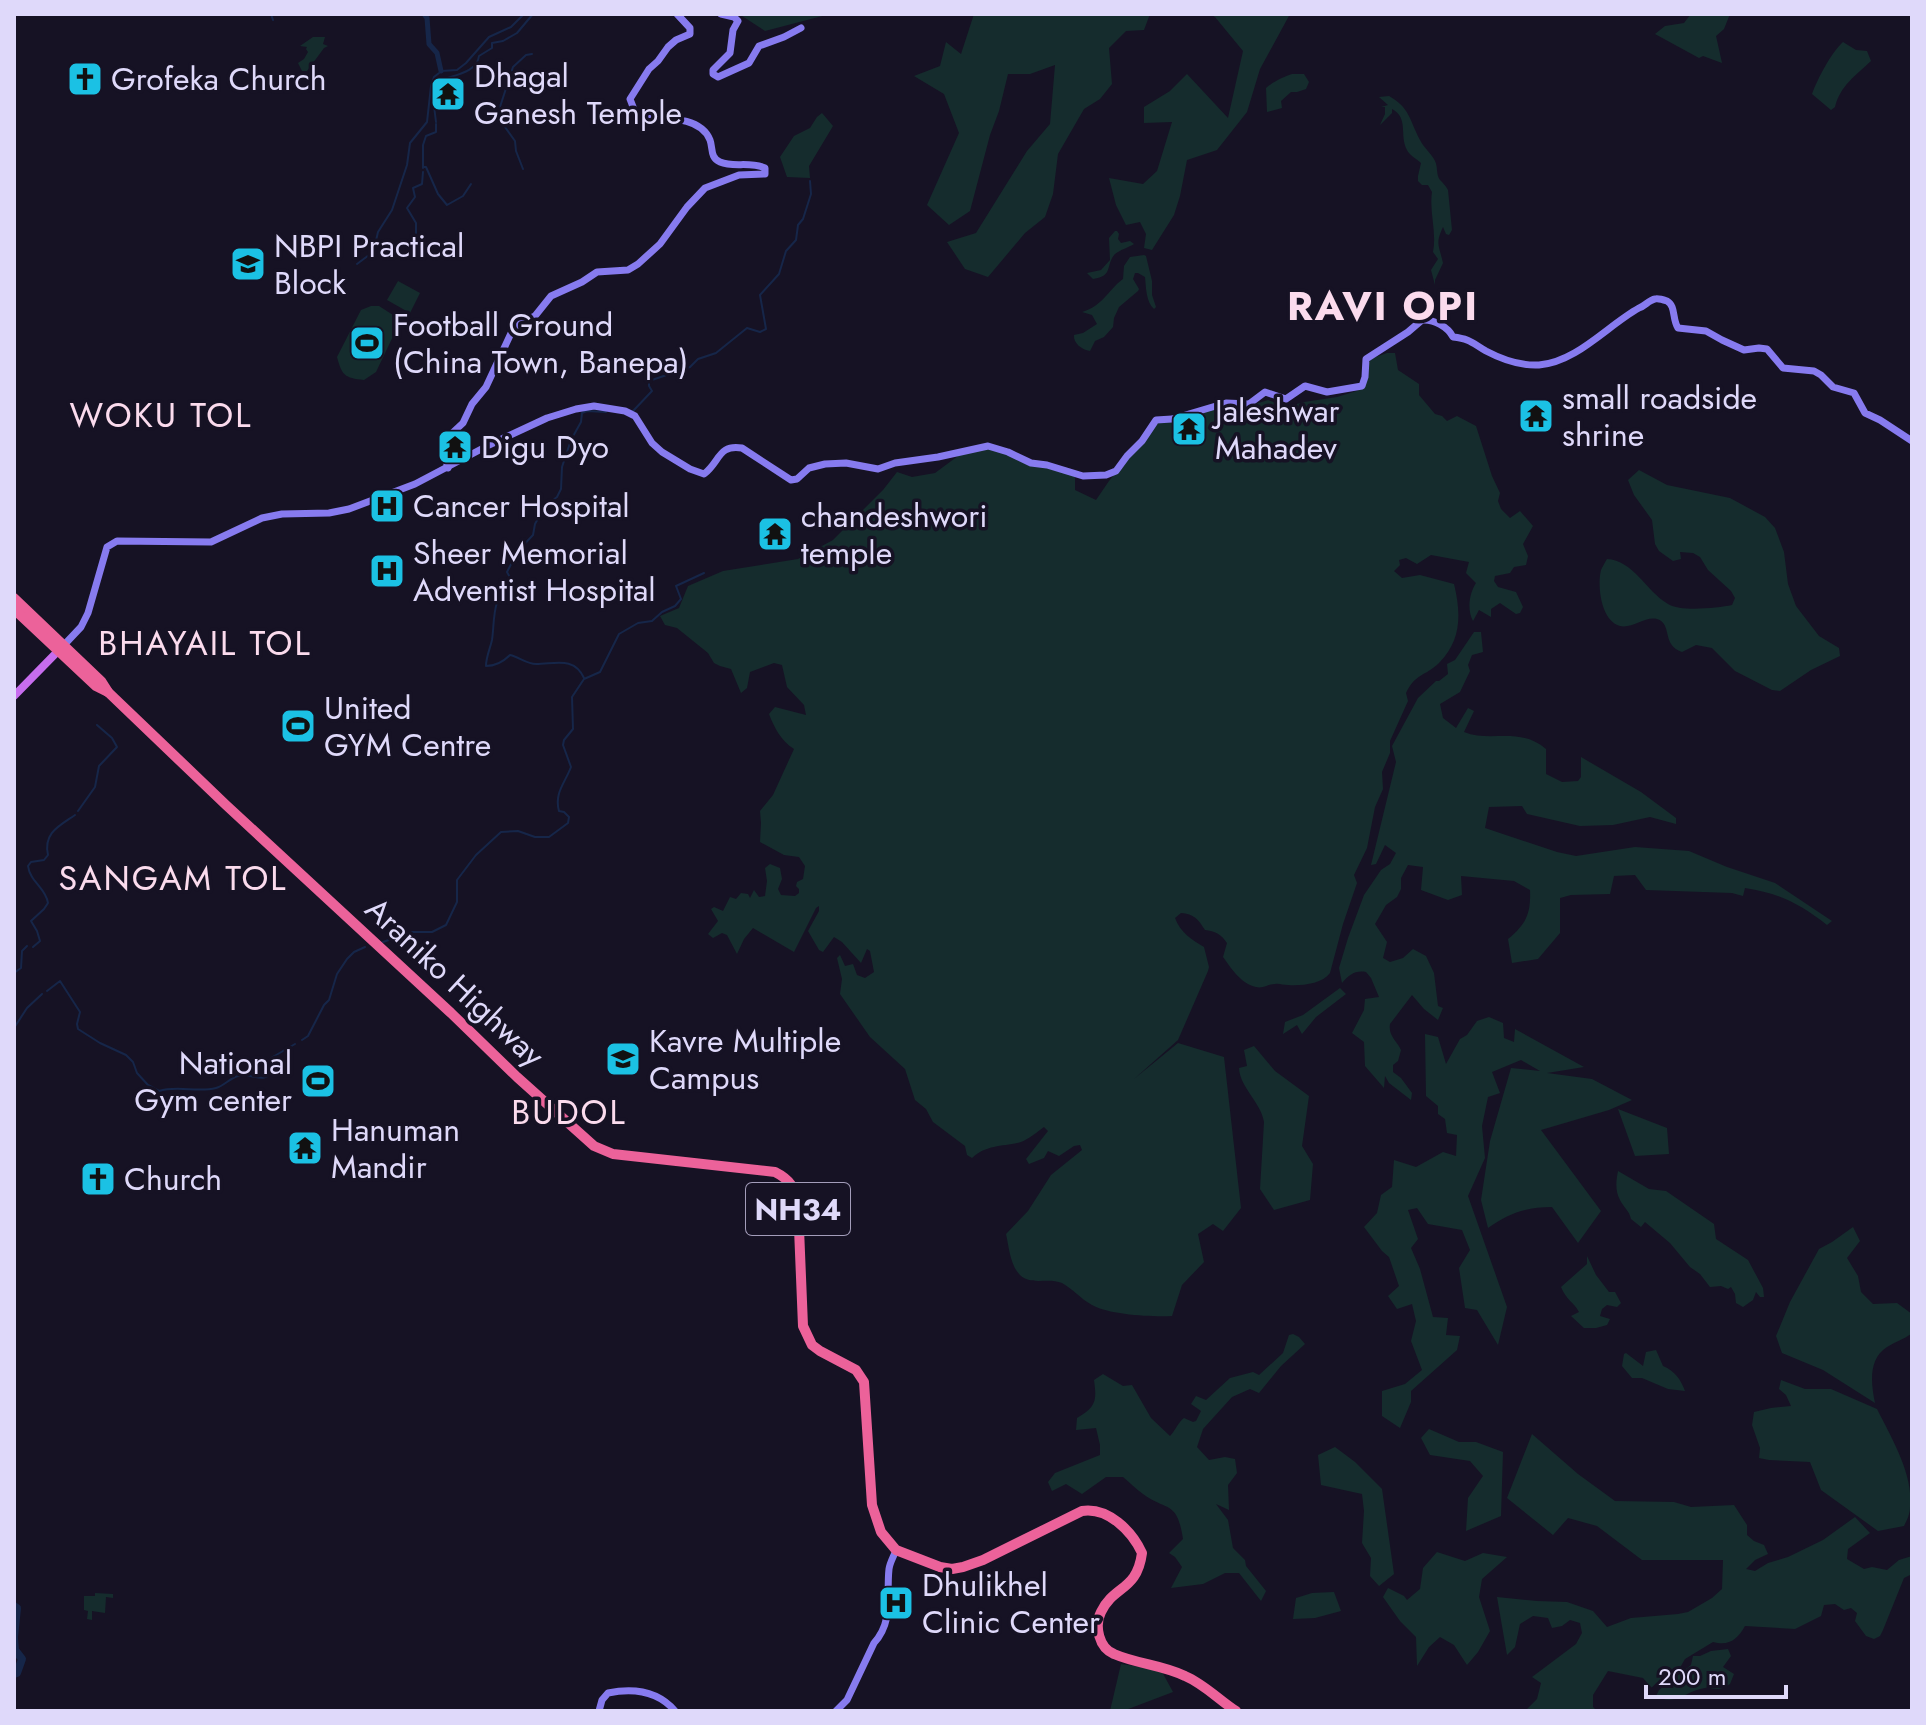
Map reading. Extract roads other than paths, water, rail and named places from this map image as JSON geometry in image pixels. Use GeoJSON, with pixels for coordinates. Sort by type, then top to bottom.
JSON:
{"type":"FeatureCollection","features":[{"type":"Feature","properties":{"kind":"highway","name":"Araniko Highway"},"geometry":{"type":"LineString","coordinates":[[14,598],[96,686],[108,692],[594,1146],[613,1154],[775,1172],[787,1180],[796,1192],[798,1204],[803,1326],[812,1345],[856,1370],[864,1382],[872,1505],[881,1532],[896,1550]]}},
{"type":"Feature","properties":{"kind":"highway","name":"Araniko Highway"},"geometry":{"type":"LineString","coordinates":[[14,609],[62,648]]}},
{"type":"Feature","properties":{"kind":"highway"},"geometry":{"type":"LineString","coordinates":[[896,1550],[940,1567],[956,1568],[983,1560],[1082,1511],[1104,1513],[1138,1543],[1142,1553],[1136,1576],[1100,1612],[1098,1626],[1102,1643],[1114,1654],[1183,1674],[1236,1711]]}},
{"type":"Feature","properties":{"kind":"main road"},"geometry":{"type":"LineString","coordinates":[[448,468],[445,456],[453,448],[448,437],[463,423],[472,404],[486,387],[516,326],[535,316],[555,293],[597,272],[628,270],[638,264],[660,244],[705,188],[739,175],[765,174],[765,168],[755,164],[717,160],[706,134],[692,123],[643,117],[635,112],[630,99],[649,69],[672,43],[690,34],[690,28],[677,14]]}},
{"type":"Feature","properties":{"kind":"main road"},"geometry":{"type":"LineString","coordinates":[[721,14],[738,21],[733,30],[730,53],[713,70],[718,77],[749,63],[759,46],[801,28]]}},
{"type":"Feature","properties":{"kind":"main road"},"geometry":{"type":"LineString","coordinates":[[14,696],[81,627],[107,547],[117,541],[211,542],[262,518],[349,509],[415,484],[547,418],[594,406],[625,411],[635,416],[652,443],[662,452],[704,474],[724,449],[734,446],[791,480],[797,479],[809,468],[825,464],[846,463],[878,469],[895,463],[991,446],[1031,463],[1094,476],[1116,471],[1156,420],[1172,419],[1226,403],[1249,404],[1265,392],[1286,399],[1305,386],[1327,392],[1362,386],[1366,359],[1422,320],[1431,321],[1448,329],[1453,337],[1466,338],[1486,351],[1517,363],[1550,363],[1576,351],[1651,300],[1661,299],[1673,307],[1678,328],[1709,332],[1744,350],[1767,349],[1785,370],[1818,372],[1833,387],[1854,393],[1865,413],[1912,441]]}},
{"type":"Feature","properties":{"kind":"main road"},"geometry":{"type":"LineString","coordinates":[[836,1711],[847,1700],[886,1623],[889,1567],[896,1550]]}},
{"type":"Feature","properties":{"kind":"main road"},"geometry":{"type":"LineString","coordinates":[[599,1711],[608,1693],[634,1690],[663,1700],[675,1711]]}},
{"type":"Feature","properties":{"kind":"waterway"},"geometry":{"type":"LineString","coordinates":[[271,14],[273,20]]}},
{"type":"Feature","properties":{"kind":"waterway"},"geometry":{"type":"LineString","coordinates":[[424,14],[429,44],[437,53],[441,71]]}},
{"type":"Feature","properties":{"kind":"waterway"},"geometry":{"type":"LineString","coordinates":[[441,71],[457,70],[489,37],[511,27],[524,14]]}},
{"type":"Feature","properties":{"kind":"waterway"},"geometry":{"type":"LineString","coordinates":[[436,122],[434,106],[439,81],[469,70],[479,56],[492,48],[492,43],[517,33],[533,14]]}},
{"type":"Feature","properties":{"kind":"waterway"},"geometry":{"type":"LineString","coordinates":[[523,169],[515,141],[497,116],[513,67],[526,55],[532,54]]}},
{"type":"Feature","properties":{"kind":"waterway"},"geometry":{"type":"LineString","coordinates":[[357,264],[374,249],[378,232],[392,210],[407,165],[410,143],[427,122],[431,86],[439,73]]}},
{"type":"Feature","properties":{"kind":"waterway"},"geometry":{"type":"LineString","coordinates":[[423,168],[423,145],[426,136],[436,132],[436,124]]}},
{"type":"Feature","properties":{"kind":"waterway"},"geometry":{"type":"LineString","coordinates":[[423,167],[426,167],[438,194],[447,205],[463,196],[471,184]]}},
{"type":"Feature","properties":{"kind":"waterway"},"geometry":{"type":"LineString","coordinates":[[419,244],[416,223],[407,208],[415,197],[413,188],[422,184],[423,172]]}},
{"type":"Feature","properties":{"kind":"waterway"},"geometry":{"type":"LineString","coordinates":[[631,411],[652,391],[649,381],[690,367],[698,359],[716,353],[747,328],[760,332],[766,329],[760,295],[779,274],[786,251],[796,240],[798,225],[811,194],[810,181]]}},
{"type":"Feature","properties":{"kind":"waterway"},"geometry":{"type":"LineString","coordinates":[[584,678],[575,667],[563,663],[533,664],[510,655],[496,664],[486,666],[486,663],[497,602],[513,583],[507,572],[518,551],[533,535],[545,506],[557,497],[561,489],[562,467],[582,413],[606,412]]}},
{"type":"Feature","properties":{"kind":"waterway"},"geometry":{"type":"LineString","coordinates":[[383,942],[412,932],[432,932],[446,925],[457,902],[457,880],[476,855],[501,832],[518,831],[535,837],[549,837],[568,823],[569,817],[559,811],[558,799],[571,767],[563,745],[573,729],[572,697],[584,679],[600,672],[619,634],[638,623],[652,621],[675,606],[681,599],[676,586],[704,573]]}},
{"type":"Feature","properties":{"kind":"waterway"},"geometry":{"type":"LineString","coordinates":[[78,811],[95,787],[99,766],[117,747],[97,725]]}},
{"type":"Feature","properties":{"kind":"waterway"},"geometry":{"type":"LineString","coordinates":[[33,947],[40,941],[31,921],[48,903],[28,866],[31,862],[44,860],[48,855],[50,836],[75,815]]}},
{"type":"Feature","properties":{"kind":"waterway"},"geometry":{"type":"LineString","coordinates":[[14,973],[21,968],[22,951],[27,946]]}},
{"type":"Feature","properties":{"kind":"waterway"},"geometry":{"type":"LineString","coordinates":[[302,1040],[308,1036],[329,1000],[337,974],[347,959],[365,947]]}},
{"type":"Feature","properties":{"kind":"waterway"},"geometry":{"type":"LineString","coordinates":[[47,991],[60,981],[80,1012],[78,1029],[126,1055],[137,1073],[159,1091],[209,1089],[243,1075],[266,1077],[272,1070],[271,1058],[295,1044]]}},
{"type":"Feature","properties":{"kind":"waterway"},"geometry":{"type":"LineString","coordinates":[[14,1028],[27,1008],[42,994]]}},
{"type":"Feature","properties":{"kind":"waterway"},"geometry":{"type":"LineString","coordinates":[[14,1606],[17,1608],[14,1637]]}},
{"type":"Feature","properties":{"kind":"waterway"},"geometry":{"type":"LineString","coordinates":[[14,1638],[15,1650],[22,1659],[14,1674]]}},
{"type":"Feature","properties":{"kind":"place","name":"Grofeka Church"},"geometry":{"type":"Point","coordinates":[85,79]}},
{"type":"Feature","properties":{"kind":"place","name":"Dhagal Ganesh Temple"},"geometry":{"type":"Point","coordinates":[448,94]}},
{"type":"Feature","properties":{"kind":"place","name":"NBPI Practical Block"},"geometry":{"type":"Point","coordinates":[248,264]}},
{"type":"Feature","properties":{"kind":"place","name":"Football Ground (China Town, Banepa)"},"geometry":{"type":"Point","coordinates":[367,343]}},
{"type":"Feature","properties":{"kind":"place","name":"small roadside shrine"},"geometry":{"type":"Point","coordinates":[1536,416]}},
{"type":"Feature","properties":{"kind":"place","name":"Jaleshwar Mahadev"},"geometry":{"type":"Point","coordinates":[1189,429]}},
{"type":"Feature","properties":{"kind":"place","name":"Digu Dyo"},"geometry":{"type":"Point","coordinates":[455,447]}},
{"type":"Feature","properties":{"kind":"place","name":"Cancer Hospital"},"geometry":{"type":"Point","coordinates":[387,506]}},
{"type":"Feature","properties":{"kind":"place","name":"chandeshwori temple"},"geometry":{"type":"Point","coordinates":[775,534]}},
{"type":"Feature","properties":{"kind":"place","name":"Sheer Memorial Adventist Hospital"},"geometry":{"type":"Point","coordinates":[387,571]}},
{"type":"Feature","properties":{"kind":"place","name":"United GYM Centre"},"geometry":{"type":"Point","coordinates":[298,726]}},
{"type":"Feature","properties":{"kind":"place","name":"Kavre Multiple Campus"},"geometry":{"type":"Point","coordinates":[623,1059]}},
{"type":"Feature","properties":{"kind":"place","name":"National Gym center"},"geometry":{"type":"Point","coordinates":[318,1081]}},
{"type":"Feature","properties":{"kind":"place","name":"Hanuman Mandir"},"geometry":{"type":"Point","coordinates":[305,1148]}},
{"type":"Feature","properties":{"kind":"place","name":"Church"},"geometry":{"type":"Point","coordinates":[98,1179]}},
{"type":"Feature","properties":{"kind":"place","name":"Dhulikhel Clinic Center"},"geometry":{"type":"Point","coordinates":[896,1603]}},
{"type":"Feature","properties":{"kind":"district","name":"RAVI OPI"},"geometry":{"type":"Point","coordinates":[1383,306]}},
{"type":"Feature","properties":{"kind":"district","name":"WOKU TOL"},"geometry":{"type":"Point","coordinates":[161,415]}},
{"type":"Feature","properties":{"kind":"district","name":"BHAYAIL TOL"},"geometry":{"type":"Point","coordinates":[205,643]}},
{"type":"Feature","properties":{"kind":"district","name":"SANGAM TOL"},"geometry":{"type":"Point","coordinates":[173,878]}},
{"type":"Feature","properties":{"kind":"district","name":"BUDOL"},"geometry":{"type":"Point","coordinates":[569,1112]}}]}
